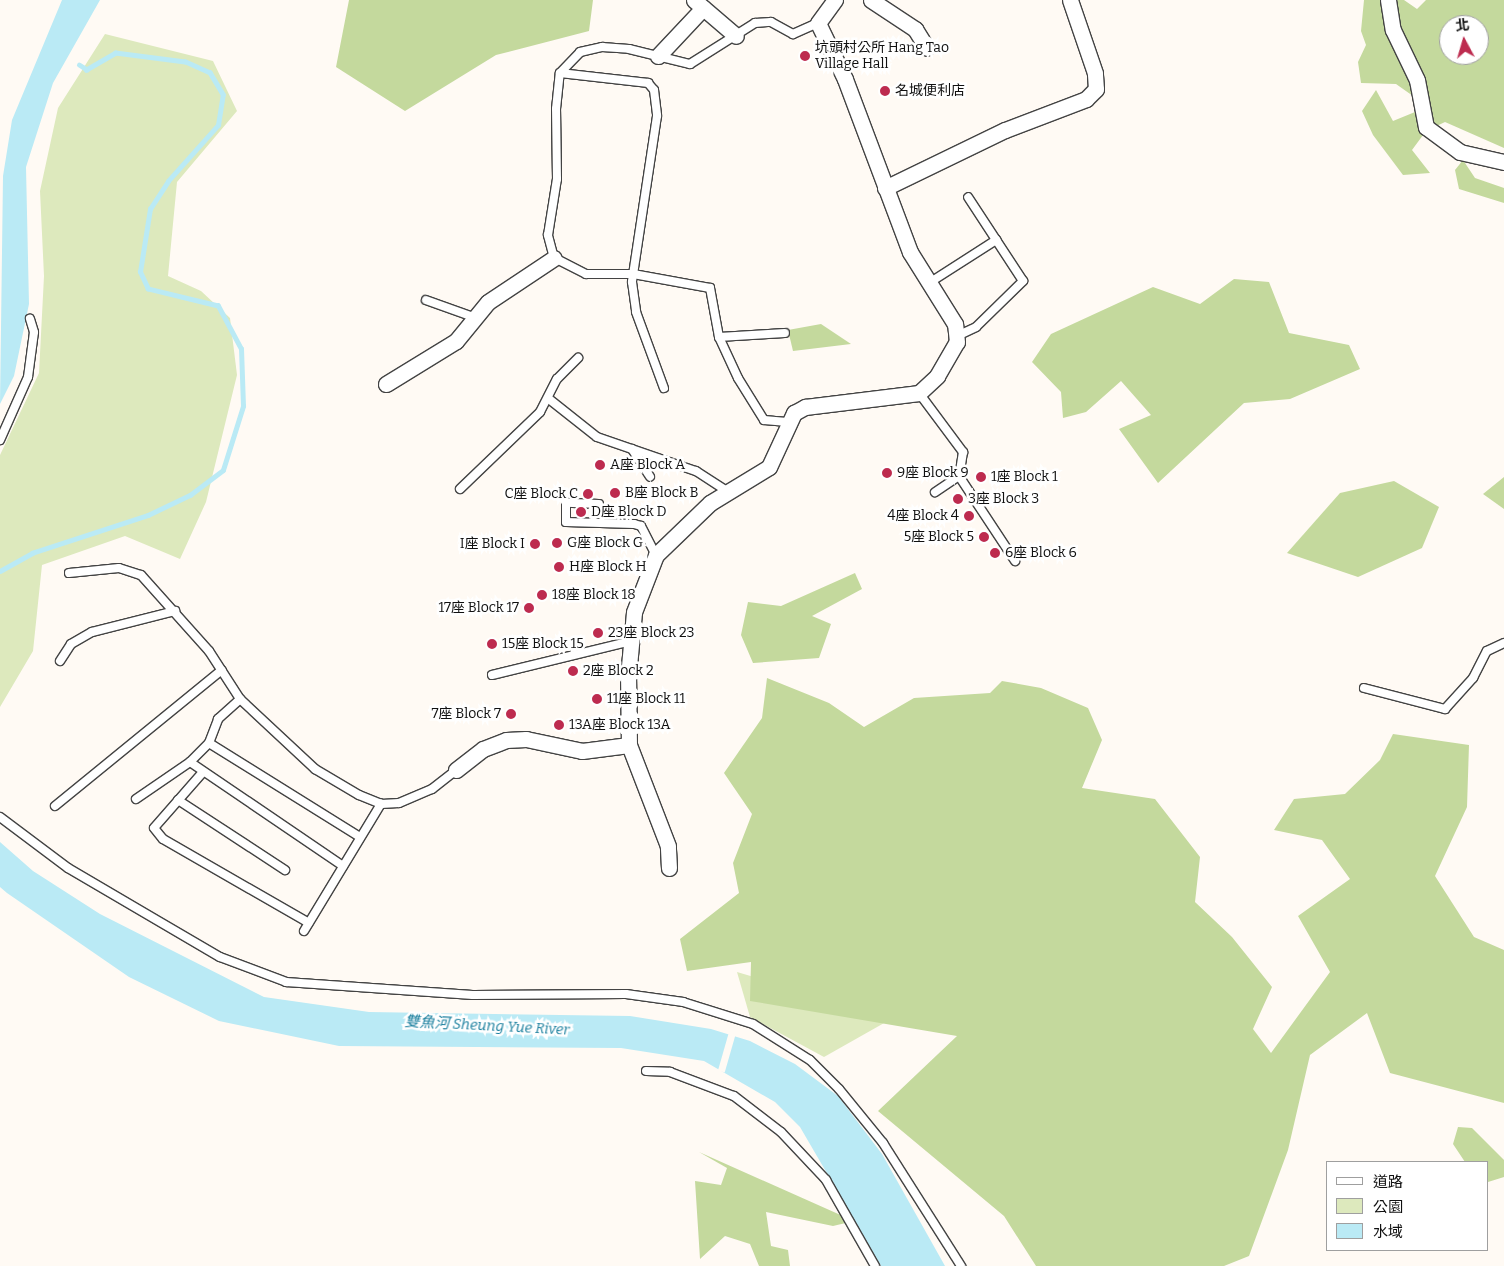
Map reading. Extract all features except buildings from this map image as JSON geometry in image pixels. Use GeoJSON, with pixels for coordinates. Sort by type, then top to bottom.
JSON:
{"type":"FeatureCollection","features":[{"type":"Feature","properties":{"kind":"street"},"geometry":{"type":"LineString","coordinates":[[669,868],[668,846],[629,745],[631,641],[636,604],[656,555],[727,491],[769,467],[787,422],[806,407],[919,393],[950,358],[957,336],[955,324],[910,252],[818,23],[835,0]]}},
{"type":"Feature","properties":{"kind":"street"},"geometry":{"type":"LineString","coordinates":[[871,0],[915,29],[927,48]]}},
{"type":"Feature","properties":{"kind":"street"},"geometry":{"type":"LineString","coordinates":[[885,188],[1004,130],[1086,99],[1096,88],[1095,73],[1070,0]]}},
{"type":"Feature","properties":{"kind":"street"},"geometry":{"type":"LineString","coordinates":[[1388,0],[1393,30],[1417,80],[1426,127],[1455,150],[1504,162]]}},
{"type":"Feature","properties":{"kind":"street"},"geometry":{"type":"LineString","coordinates":[[658,56],[698,4],[736,36]]}},
{"type":"Feature","properties":{"kind":"street"},"geometry":{"type":"LineString","coordinates":[[386,384],[456,341],[488,302],[554,258]]}},
{"type":"Feature","properties":{"kind":"street"},"geometry":{"type":"LineString","coordinates":[[456,770],[482,749],[506,740],[526,739],[582,751],[629,745]]}},
{"type":"Feature","properties":{"kind":"lane"},"geometry":{"type":"LineString","coordinates":[[787,422],[764,420],[719,337],[710,288],[633,274],[586,274],[554,258],[548,235],[557,179],[556,109],[560,73],[567,60],[580,52],[602,47],[658,56],[690,64],[764,21],[786,34],[818,23]]}},
{"type":"Feature","properties":{"kind":"lane"},"geometry":{"type":"LineString","coordinates":[[560,73],[648,83],[654,90],[657,116],[633,274],[636,312],[664,388]]}},
{"type":"Feature","properties":{"kind":"lane"},"geometry":{"type":"LineString","coordinates":[[957,336],[976,327],[1022,281],[968,197]]}},
{"type":"Feature","properties":{"kind":"lane"},"geometry":{"type":"LineString","coordinates":[[929,283],[996,240]]}},
{"type":"Feature","properties":{"kind":"lane"},"geometry":{"type":"LineString","coordinates":[[426,300],[476,318]]}},
{"type":"Feature","properties":{"kind":"lane"},"geometry":{"type":"LineString","coordinates":[[0,440],[28,377],[34,332],[30,319]]}},
{"type":"Feature","properties":{"kind":"lane"},"geometry":{"type":"LineString","coordinates":[[719,337],[785,333]]}},
{"type":"Feature","properties":{"kind":"lane"},"geometry":{"type":"LineString","coordinates":[[460,489],[549,399],[558,379],[578,358]]}},
{"type":"Feature","properties":{"kind":"lane"},"geometry":{"type":"LineString","coordinates":[[919,393],[963,452],[959,476],[1016,561]]}},
{"type":"Feature","properties":{"kind":"lane"},"geometry":{"type":"LineString","coordinates":[[549,399],[597,437],[696,471],[727,491]]}},
{"type":"Feature","properties":{"kind":"lane"},"geometry":{"type":"LineString","coordinates":[[632,449],[650,477]]}},
{"type":"Feature","properties":{"kind":"lane"},"geometry":{"type":"LineString","coordinates":[[934,492],[959,476]]}},
{"type":"Feature","properties":{"kind":"lane"},"geometry":{"type":"LineString","coordinates":[[599,504],[566,503],[566,522],[634,524],[641,526],[656,555]]}},
{"type":"Feature","properties":{"kind":"lane"},"geometry":{"type":"LineString","coordinates":[[69,573],[119,568],[141,575],[175,611],[222,670],[240,699],[315,769],[380,804],[411,800],[456,770]]}},
{"type":"Feature","properties":{"kind":"lane"},"geometry":{"type":"LineString","coordinates":[[60,660],[71,644],[92,632],[175,611]]}},
{"type":"Feature","properties":{"kind":"lane"},"geometry":{"type":"LineString","coordinates":[[492,675],[631,641]]}},
{"type":"Feature","properties":{"kind":"lane"},"geometry":{"type":"LineString","coordinates":[[1364,688],[1445,709],[1473,678],[1487,651],[1504,643]]}},
{"type":"Feature","properties":{"kind":"lane"},"geometry":{"type":"LineString","coordinates":[[55,806],[222,670]]}},
{"type":"Feature","properties":{"kind":"lane"},"geometry":{"type":"LineString","coordinates":[[136,799],[190,762],[209,743],[218,719],[240,699]]}},
{"type":"Feature","properties":{"kind":"lane"},"geometry":{"type":"LineString","coordinates":[[209,743],[360,837]]}},
{"type":"Feature","properties":{"kind":"lane"},"geometry":{"type":"LineString","coordinates":[[190,762],[343,866]]}},
{"type":"Feature","properties":{"kind":"lane"},"geometry":{"type":"LineString","coordinates":[[204,772],[155,824],[163,839],[309,922]]}},
{"type":"Feature","properties":{"kind":"lane"},"geometry":{"type":"LineString","coordinates":[[178,800],[285,870]]}},
{"type":"Feature","properties":{"kind":"lane"},"geometry":{"type":"LineString","coordinates":[[304,932],[380,804]]}},
{"type":"Feature","properties":{"kind":"lane"},"geometry":{"type":"LineString","coordinates":[[0,817],[68,868],[220,957],[286,982],[473,996],[626,994],[683,1002],[753,1024],[810,1060],[839,1089],[883,1143],[961,1266]]}},
{"type":"Feature","properties":{"kind":"lane"},"geometry":{"type":"LineString","coordinates":[[646,1071],[670,1072],[734,1096],[781,1132],[826,1180],[875,1266]]}},
{"type":"Feature","properties":{"kind":"green space"},"geometry":{"type":"Polygon","coordinates":[[[349,0],[593,0],[589,31],[496,55],[405,111],[336,67],[349,0]]]}},
{"type":"Feature","properties":{"kind":"green space"},"geometry":{"type":"Polygon","coordinates":[[[1364,0],[1404,0],[1417,9],[1426,0],[1504,0],[1504,148],[1445,122],[1426,131],[1412,150],[1430,173],[1403,175],[1373,135],[1362,111],[1376,90],[1393,121],[1415,112],[1413,96],[1396,84],[1361,83],[1358,62],[1366,45],[1361,31],[1364,0]]]}},
{"type":"Feature","properties":{"kind":"green space"},"geometry":{"type":"Polygon","coordinates":[[[105,34],[213,61],[237,111],[177,182],[168,276],[201,291],[230,318],[237,375],[206,502],[180,559],[125,536],[42,565],[33,651],[0,707],[0,455],[39,373],[44,276],[40,191],[58,108],[105,34]]]}},
{"type":"Feature","properties":{"kind":"green space"},"geometry":{"type":"Polygon","coordinates":[[[1463,160],[1475,178],[1504,188],[1504,203],[1459,189],[1455,170],[1463,160]]]}},
{"type":"Feature","properties":{"kind":"green space"},"geometry":{"type":"Polygon","coordinates":[[[1234,279],[1269,282],[1289,333],[1349,345],[1360,369],[1290,399],[1244,403],[1158,483],[1119,429],[1151,415],[1121,381],[1086,412],[1063,418],[1061,392],[1032,362],[1051,334],[1153,287],[1200,304],[1234,279]]]}},
{"type":"Feature","properties":{"kind":"green space"},"geometry":{"type":"Polygon","coordinates":[[[821,324],[851,344],[793,351],[788,330],[821,324]]]}},
{"type":"Feature","properties":{"kind":"green space"},"geometry":{"type":"Polygon","coordinates":[[[1504,477],[1504,509],[1483,494],[1504,477]]]}},
{"type":"Feature","properties":{"kind":"green space"},"geometry":{"type":"Polygon","coordinates":[[[1394,481],[1439,507],[1422,548],[1358,577],[1287,553],[1340,493],[1394,481]]]}},
{"type":"Feature","properties":{"kind":"green space"},"geometry":{"type":"Polygon","coordinates":[[[855,573],[862,589],[812,616],[831,624],[819,658],[753,663],[741,635],[748,602],[781,606],[855,573]]]}},
{"type":"Feature","properties":{"kind":"green space"},"geometry":{"type":"Polygon","coordinates":[[[767,678],[829,703],[864,727],[914,698],[990,693],[1002,681],[1041,688],[1088,708],[1102,740],[1082,788],[1155,799],[1200,857],[1195,902],[1232,937],[1272,987],[1253,1029],[1271,1053],[1330,972],[1298,916],[1350,879],[1322,840],[1274,830],[1294,799],[1345,794],[1380,760],[1393,734],[1469,745],[1467,807],[1435,876],[1474,937],[1504,950],[1504,1103],[1390,1073],[1367,1013],[1310,1055],[1288,1150],[1249,1256],[1224,1266],[1036,1266],[1004,1216],[878,1111],[957,1036],[750,1001],[751,962],[687,971],[680,939],[739,893],[733,863],[752,814],[724,773],[762,718],[767,678]]]}},
{"type":"Feature","properties":{"kind":"green space"},"geometry":{"type":"Polygon","coordinates":[[[737,972],[893,1018],[824,1057],[750,1017],[737,972]]]}},
{"type":"Feature","properties":{"kind":"green space"},"geometry":{"type":"Polygon","coordinates":[[[1458,1127],[1472,1128],[1504,1160],[1504,1177],[1489,1182],[1489,1161],[1464,1161],[1453,1144],[1458,1127]]]}},
{"type":"Feature","properties":{"kind":"green space"},"geometry":{"type":"Polygon","coordinates":[[[699,1152],[854,1221],[833,1226],[766,1212],[771,1246],[788,1250],[790,1266],[759,1266],[750,1244],[725,1236],[700,1259],[695,1181],[721,1185],[727,1168],[699,1152]]]}},
{"type":"Feature","properties":{"kind":"water"},"geometry":{"type":"Polygon","coordinates":[[[62,0],[100,0],[53,83],[26,167],[29,304],[14,376],[0,404],[3,176],[12,120],[62,0]]]}},
{"type":"Feature","properties":{"kind":"water","name":"雙魚河 Sheung Yue River"},"geometry":{"type":"Polygon","coordinates":[[[0,842],[33,871],[100,914],[264,997],[369,1012],[630,1016],[711,1029],[750,1041],[795,1064],[838,1096],[882,1154],[945,1266],[881,1266],[800,1127],[775,1102],[704,1061],[621,1048],[339,1046],[219,1021],[129,977],[7,893],[0,887],[0,842]]]}},
{"type":"Feature","properties":{"kind":"pier"},"geometry":{"type":"Polygon","coordinates":[[[729,1032],[736,1034],[725,1072],[718,1070],[729,1032]]]}},
{"type":"Feature","properties":{"kind":"waterway"},"geometry":{"type":"LineString","coordinates":[[0,571],[32,553],[148,515],[190,495],[223,470],[243,406],[241,349],[218,306],[148,289],[140,272],[150,209],[168,181],[218,125],[223,95],[210,73],[185,62],[116,53],[87,70],[79,65]]}},
{"type":"Feature","properties":{"kind":"place","name":"坑頭村公所 Hang Tao Village Hall"},"geometry":{"type":"Point","coordinates":[805,56]}},
{"type":"Feature","properties":{"kind":"place","name":"名城便利店"},"geometry":{"type":"Point","coordinates":[885,91]}},
{"type":"Feature","properties":{"kind":"place","name":"A座 Block A"},"geometry":{"type":"Point","coordinates":[600,465]}},
{"type":"Feature","properties":{"kind":"place","name":"9座 Block 9"},"geometry":{"type":"Point","coordinates":[887,473]}},
{"type":"Feature","properties":{"kind":"place","name":"1座 Block 1"},"geometry":{"type":"Point","coordinates":[981,477]}},
{"type":"Feature","properties":{"kind":"place","name":"B座 Block B"},"geometry":{"type":"Point","coordinates":[615,493]}},
{"type":"Feature","properties":{"kind":"place","name":"C座 Block C"},"geometry":{"type":"Point","coordinates":[588,494]}},
{"type":"Feature","properties":{"kind":"place","name":"3座 Block 3"},"geometry":{"type":"Point","coordinates":[958,499]}},
{"type":"Feature","properties":{"kind":"place","name":"D座 Block D"},"geometry":{"type":"Point","coordinates":[581,512]}},
{"type":"Feature","properties":{"kind":"place","name":"4座 Block 4"},"geometry":{"type":"Point","coordinates":[969,516]}},
{"type":"Feature","properties":{"kind":"place","name":"5座 Block 5"},"geometry":{"type":"Point","coordinates":[984,537]}},
{"type":"Feature","properties":{"kind":"place","name":"G座 Block G"},"geometry":{"type":"Point","coordinates":[557,543]}},
{"type":"Feature","properties":{"kind":"place","name":"I座 Block I"},"geometry":{"type":"Point","coordinates":[535,544]}},
{"type":"Feature","properties":{"kind":"place","name":"6座 Block 6"},"geometry":{"type":"Point","coordinates":[995,553]}},
{"type":"Feature","properties":{"kind":"place","name":"H座 Block H"},"geometry":{"type":"Point","coordinates":[559,567]}},
{"type":"Feature","properties":{"kind":"place","name":"18座 Block 18"},"geometry":{"type":"Point","coordinates":[542,595]}},
{"type":"Feature","properties":{"kind":"place","name":"17座 Block 17"},"geometry":{"type":"Point","coordinates":[529,608]}},
{"type":"Feature","properties":{"kind":"place","name":"23座 Block 23"},"geometry":{"type":"Point","coordinates":[598,633]}},
{"type":"Feature","properties":{"kind":"place","name":"15座 Block 15"},"geometry":{"type":"Point","coordinates":[492,644]}},
{"type":"Feature","properties":{"kind":"place","name":"2座 Block 2"},"geometry":{"type":"Point","coordinates":[573,671]}},
{"type":"Feature","properties":{"kind":"place","name":"11座 Block 11"},"geometry":{"type":"Point","coordinates":[597,699]}},
{"type":"Feature","properties":{"kind":"place","name":"7座 Block 7"},"geometry":{"type":"Point","coordinates":[511,714]}},
{"type":"Feature","properties":{"kind":"place","name":"13A座 Block 13A"},"geometry":{"type":"Point","coordinates":[559,725]}}]}
